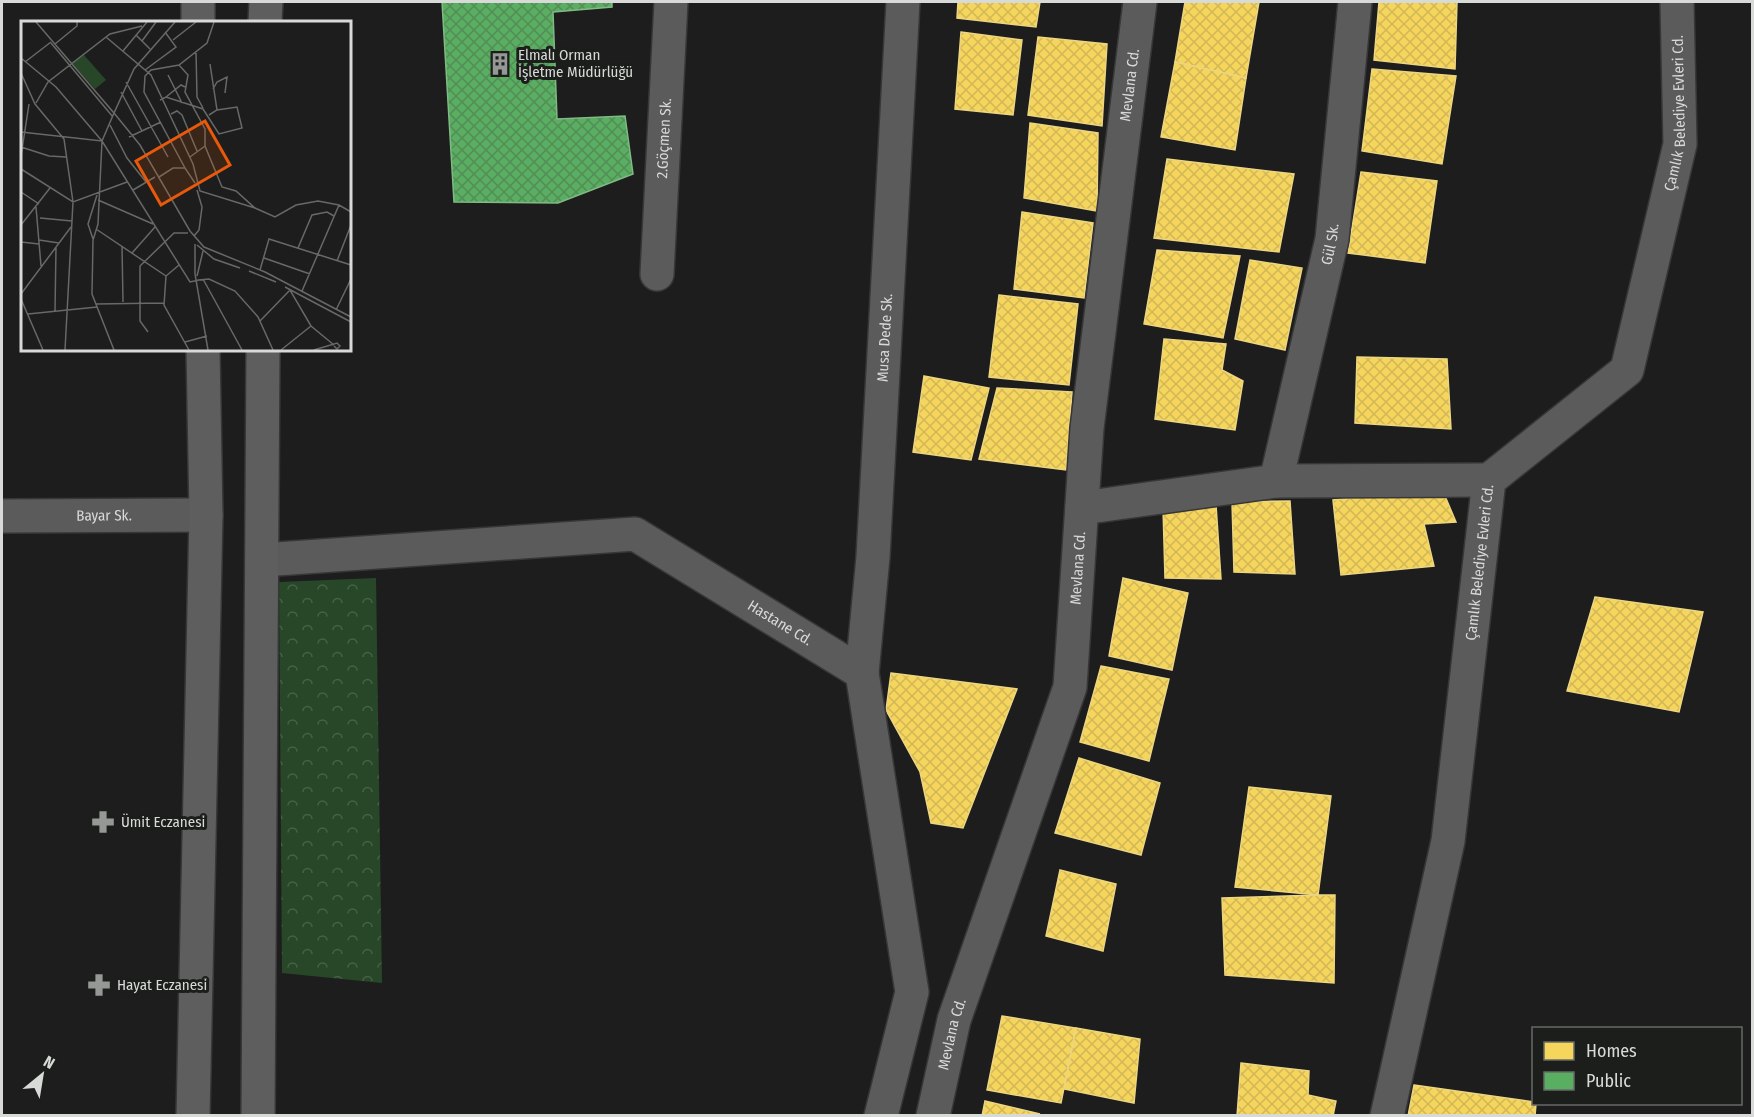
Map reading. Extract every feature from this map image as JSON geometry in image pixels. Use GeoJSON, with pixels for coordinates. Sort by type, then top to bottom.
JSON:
{"type":"FeatureCollection","features":[{"type":"Feature","properties":{"kind":"main road"},"geometry":{"type":"LineString","coordinates":[[198,2],[198,21]]}},
{"type":"Feature","properties":{"kind":"main road"},"geometry":{"type":"LineString","coordinates":[[266,2],[266,21]]}},
{"type":"Feature","properties":{"kind":"main road"},"geometry":{"type":"LineString","coordinates":[[192,1116],[206,515],[203,351]]}},
{"type":"Feature","properties":{"kind":"main road"},"geometry":{"type":"LineString","coordinates":[[258,1116],[263,351]]}},
{"type":"Feature","properties":{"kind":"street","name":"2.Göçmen Sk."},"geometry":{"type":"LineString","coordinates":[[657,274],[671,2]]}},
{"type":"Feature","properties":{"kind":"street","name":"Musa Dede Sk."},"geometry":{"type":"LineString","coordinates":[[862,673],[874,545],[903,2]]}},
{"type":"Feature","properties":{"kind":"street","name":"Mevlana Cd."},"geometry":{"type":"LineString","coordinates":[[933,1116],[954,1020],[1070,687],[1087,428],[1140,2]]}},
{"type":"Feature","properties":{"kind":"street","name":"Gül Sk."},"geometry":{"type":"LineString","coordinates":[[1276,481],[1332,239],[1355,2]]}},
{"type":"Feature","properties":{"kind":"street","name":"Çamlık Belediye Evleri Cd."},"geometry":{"type":"LineString","coordinates":[[1387,1116],[1448,841],[1489,480],[1627,370],[1680,144],[1677,2]]}},
{"type":"Feature","properties":{"kind":"street"},"geometry":{"type":"LineString","coordinates":[[1082,508],[1276,481],[1489,480]]}},
{"type":"Feature","properties":{"kind":"street","name":"Bayar Sk."},"geometry":{"type":"LineString","coordinates":[[2,516],[206,515]]}},
{"type":"Feature","properties":{"kind":"street","name":"Hastane Cd."},"geometry":{"type":"LineString","coordinates":[[261,560],[635,534],[862,673]]}},
{"type":"Feature","properties":{"kind":"street"},"geometry":{"type":"LineString","coordinates":[[862,673],[912,992],[881,1116]]}},
{"type":"Feature","properties":{"kind":"street"},"geometry":{"type":"LineString","coordinates":[[912,992],[954,1020]]}},
{"type":"Feature","properties":{"kind":"green space"},"geometry":{"type":"Polygon","coordinates":[[[376,578],[382,983],[282,973],[279,582],[376,578]]]}},
{"type":"Feature","properties":{"kind":"building: Homes"},"geometry":{"type":"Polygon","coordinates":[[[958,2],[1040,2],[1036,27],[957,18],[958,2]]]}},
{"type":"Feature","properties":{"kind":"building: Homes"},"geometry":{"type":"Polygon","coordinates":[[[1185,2],[1259,2],[1246,78],[1175,62],[1185,2]]]}},
{"type":"Feature","properties":{"kind":"building: Homes"},"geometry":{"type":"Polygon","coordinates":[[[1379,2],[1457,2],[1455,69],[1374,60],[1379,2]]]}},
{"type":"Feature","properties":{"kind":"building: Homes"},"geometry":{"type":"Polygon","coordinates":[[[961,32],[1022,40],[1013,115],[955,109],[961,32]]]}},
{"type":"Feature","properties":{"kind":"building: Homes"},"geometry":{"type":"Polygon","coordinates":[[[1038,37],[1107,44],[1102,126],[1028,115],[1038,37]]]}},
{"type":"Feature","properties":{"kind":"building: Homes"},"geometry":{"type":"Polygon","coordinates":[[[1175,62],[1246,78],[1235,150],[1161,137],[1175,62]]]}},
{"type":"Feature","properties":{"kind":"building: Homes"},"geometry":{"type":"Polygon","coordinates":[[[1372,69],[1456,76],[1442,164],[1362,151],[1372,69]]]}},
{"type":"Feature","properties":{"kind":"building: Homes"},"geometry":{"type":"Polygon","coordinates":[[[1030,123],[1098,133],[1097,211],[1024,198],[1030,123]]]}},
{"type":"Feature","properties":{"kind":"building: Homes"},"geometry":{"type":"Polygon","coordinates":[[[1167,159],[1294,174],[1279,252],[1154,238],[1167,159]]]}},
{"type":"Feature","properties":{"kind":"building: Homes"},"geometry":{"type":"Polygon","coordinates":[[[1361,172],[1437,181],[1425,263],[1348,253],[1361,172]]]}},
{"type":"Feature","properties":{"kind":"building: Homes"},"geometry":{"type":"Polygon","coordinates":[[[1022,212],[1093,223],[1084,298],[1014,289],[1022,212]]]}},
{"type":"Feature","properties":{"kind":"building: Homes"},"geometry":{"type":"Polygon","coordinates":[[[1157,250],[1240,256],[1223,338],[1144,324],[1157,250]]]}},
{"type":"Feature","properties":{"kind":"building: Homes"},"geometry":{"type":"Polygon","coordinates":[[[1250,260],[1302,268],[1285,350],[1235,339],[1250,260]]]}},
{"type":"Feature","properties":{"kind":"building: Homes"},"geometry":{"type":"Polygon","coordinates":[[[999,295],[1078,304],[1069,385],[989,377],[999,295]]]}},
{"type":"Feature","properties":{"kind":"building: Homes"},"geometry":{"type":"Polygon","coordinates":[[[1164,339],[1226,344],[1222,370],[1243,381],[1235,430],[1155,419],[1164,339]]]}},
{"type":"Feature","properties":{"kind":"building: Homes"},"geometry":{"type":"Polygon","coordinates":[[[1357,357],[1447,359],[1451,429],[1355,423],[1357,357]]]}},
{"type":"Feature","properties":{"kind":"building: Homes"},"geometry":{"type":"Polygon","coordinates":[[[924,376],[989,388],[971,460],[913,452],[924,376]]]}},
{"type":"Feature","properties":{"kind":"building: Homes"},"geometry":{"type":"Polygon","coordinates":[[[997,388],[1072,392],[1066,470],[979,459],[997,388]]]}},
{"type":"Feature","properties":{"kind":"building: Homes"},"geometry":{"type":"Polygon","coordinates":[[[1442,489],[1456,522],[1424,524],[1434,566],[1341,575],[1333,500],[1442,489]]]}},
{"type":"Feature","properties":{"kind":"building: Homes"},"geometry":{"type":"Polygon","coordinates":[[[1290,501],[1295,574],[1234,572],[1232,502],[1290,501]]]}},
{"type":"Feature","properties":{"kind":"building: Homes"},"geometry":{"type":"Polygon","coordinates":[[[1216,505],[1221,579],[1165,578],[1163,508],[1216,505]]]}},
{"type":"Feature","properties":{"kind":"building: Homes"},"geometry":{"type":"Polygon","coordinates":[[[1123,578],[1188,593],[1172,670],[1109,656],[1123,578]]]}},
{"type":"Feature","properties":{"kind":"building: Homes"},"geometry":{"type":"Polygon","coordinates":[[[1595,597],[1703,612],[1679,712],[1567,691],[1595,597]]]}},
{"type":"Feature","properties":{"kind":"building: Homes"},"geometry":{"type":"Polygon","coordinates":[[[1101,666],[1169,679],[1149,761],[1080,742],[1101,666]]]}},
{"type":"Feature","properties":{"kind":"building: Homes"},"geometry":{"type":"Polygon","coordinates":[[[891,673],[1017,689],[963,828],[931,823],[920,772],[886,710],[891,673]]]}},
{"type":"Feature","properties":{"kind":"building: Homes"},"geometry":{"type":"Polygon","coordinates":[[[1079,758],[1160,783],[1141,855],[1055,833],[1079,758]]]}},
{"type":"Feature","properties":{"kind":"building: Homes"},"geometry":{"type":"Polygon","coordinates":[[[1249,787],[1331,796],[1318,895],[1235,887],[1249,787]]]}},
{"type":"Feature","properties":{"kind":"building: Homes"},"geometry":{"type":"Polygon","coordinates":[[[1060,870],[1116,884],[1103,951],[1046,936],[1060,870]]]}},
{"type":"Feature","properties":{"kind":"building: Homes"},"geometry":{"type":"Polygon","coordinates":[[[1335,895],[1334,983],[1225,975],[1222,898],[1335,895]]]}},
{"type":"Feature","properties":{"kind":"building: Homes"},"geometry":{"type":"Polygon","coordinates":[[[1002,1016],[1076,1028],[1061,1103],[987,1090],[1002,1016]]]}},
{"type":"Feature","properties":{"kind":"building: Homes"},"geometry":{"type":"Polygon","coordinates":[[[1076,1028],[1140,1039],[1134,1103],[1064,1089],[1076,1028]]]}},
{"type":"Feature","properties":{"kind":"building: Homes"},"geometry":{"type":"Polygon","coordinates":[[[1241,1063],[1309,1071],[1308,1095],[1336,1101],[1333,1116],[1237,1116],[1241,1063]]]}},
{"type":"Feature","properties":{"kind":"building: Homes"},"geometry":{"type":"Polygon","coordinates":[[[1414,1085],[1532,1102],[1532,1105],[1536,1105],[1535,1116],[1408,1116],[1414,1085]]]}},
{"type":"Feature","properties":{"kind":"building: Homes"},"geometry":{"type":"Polygon","coordinates":[[[985,1101],[1040,1114],[982,1116],[985,1101]]]}},
{"type":"Feature","properties":{"kind":"building: Public","name":"Elmalı Orman İşletme Müdürlüğü"},"geometry":{"type":"Polygon","coordinates":[[[442,2],[612,2],[612,7],[553,12],[557,119],[625,116],[633,174],[558,203],[454,202],[442,2]]]}},
{"type":"Feature","properties":{"kind":"place","name":"Elmalı Orman İşletme Müdürlüğü"},"geometry":{"type":"Point","coordinates":[500,64]}},
{"type":"Feature","properties":{"kind":"place","name":"Ümit Eczanesi"},"geometry":{"type":"Point","coordinates":[103,822]}},
{"type":"Feature","properties":{"kind":"place","name":"Hayat Eczanesi"},"geometry":{"type":"Point","coordinates":[99,985]}}]}
